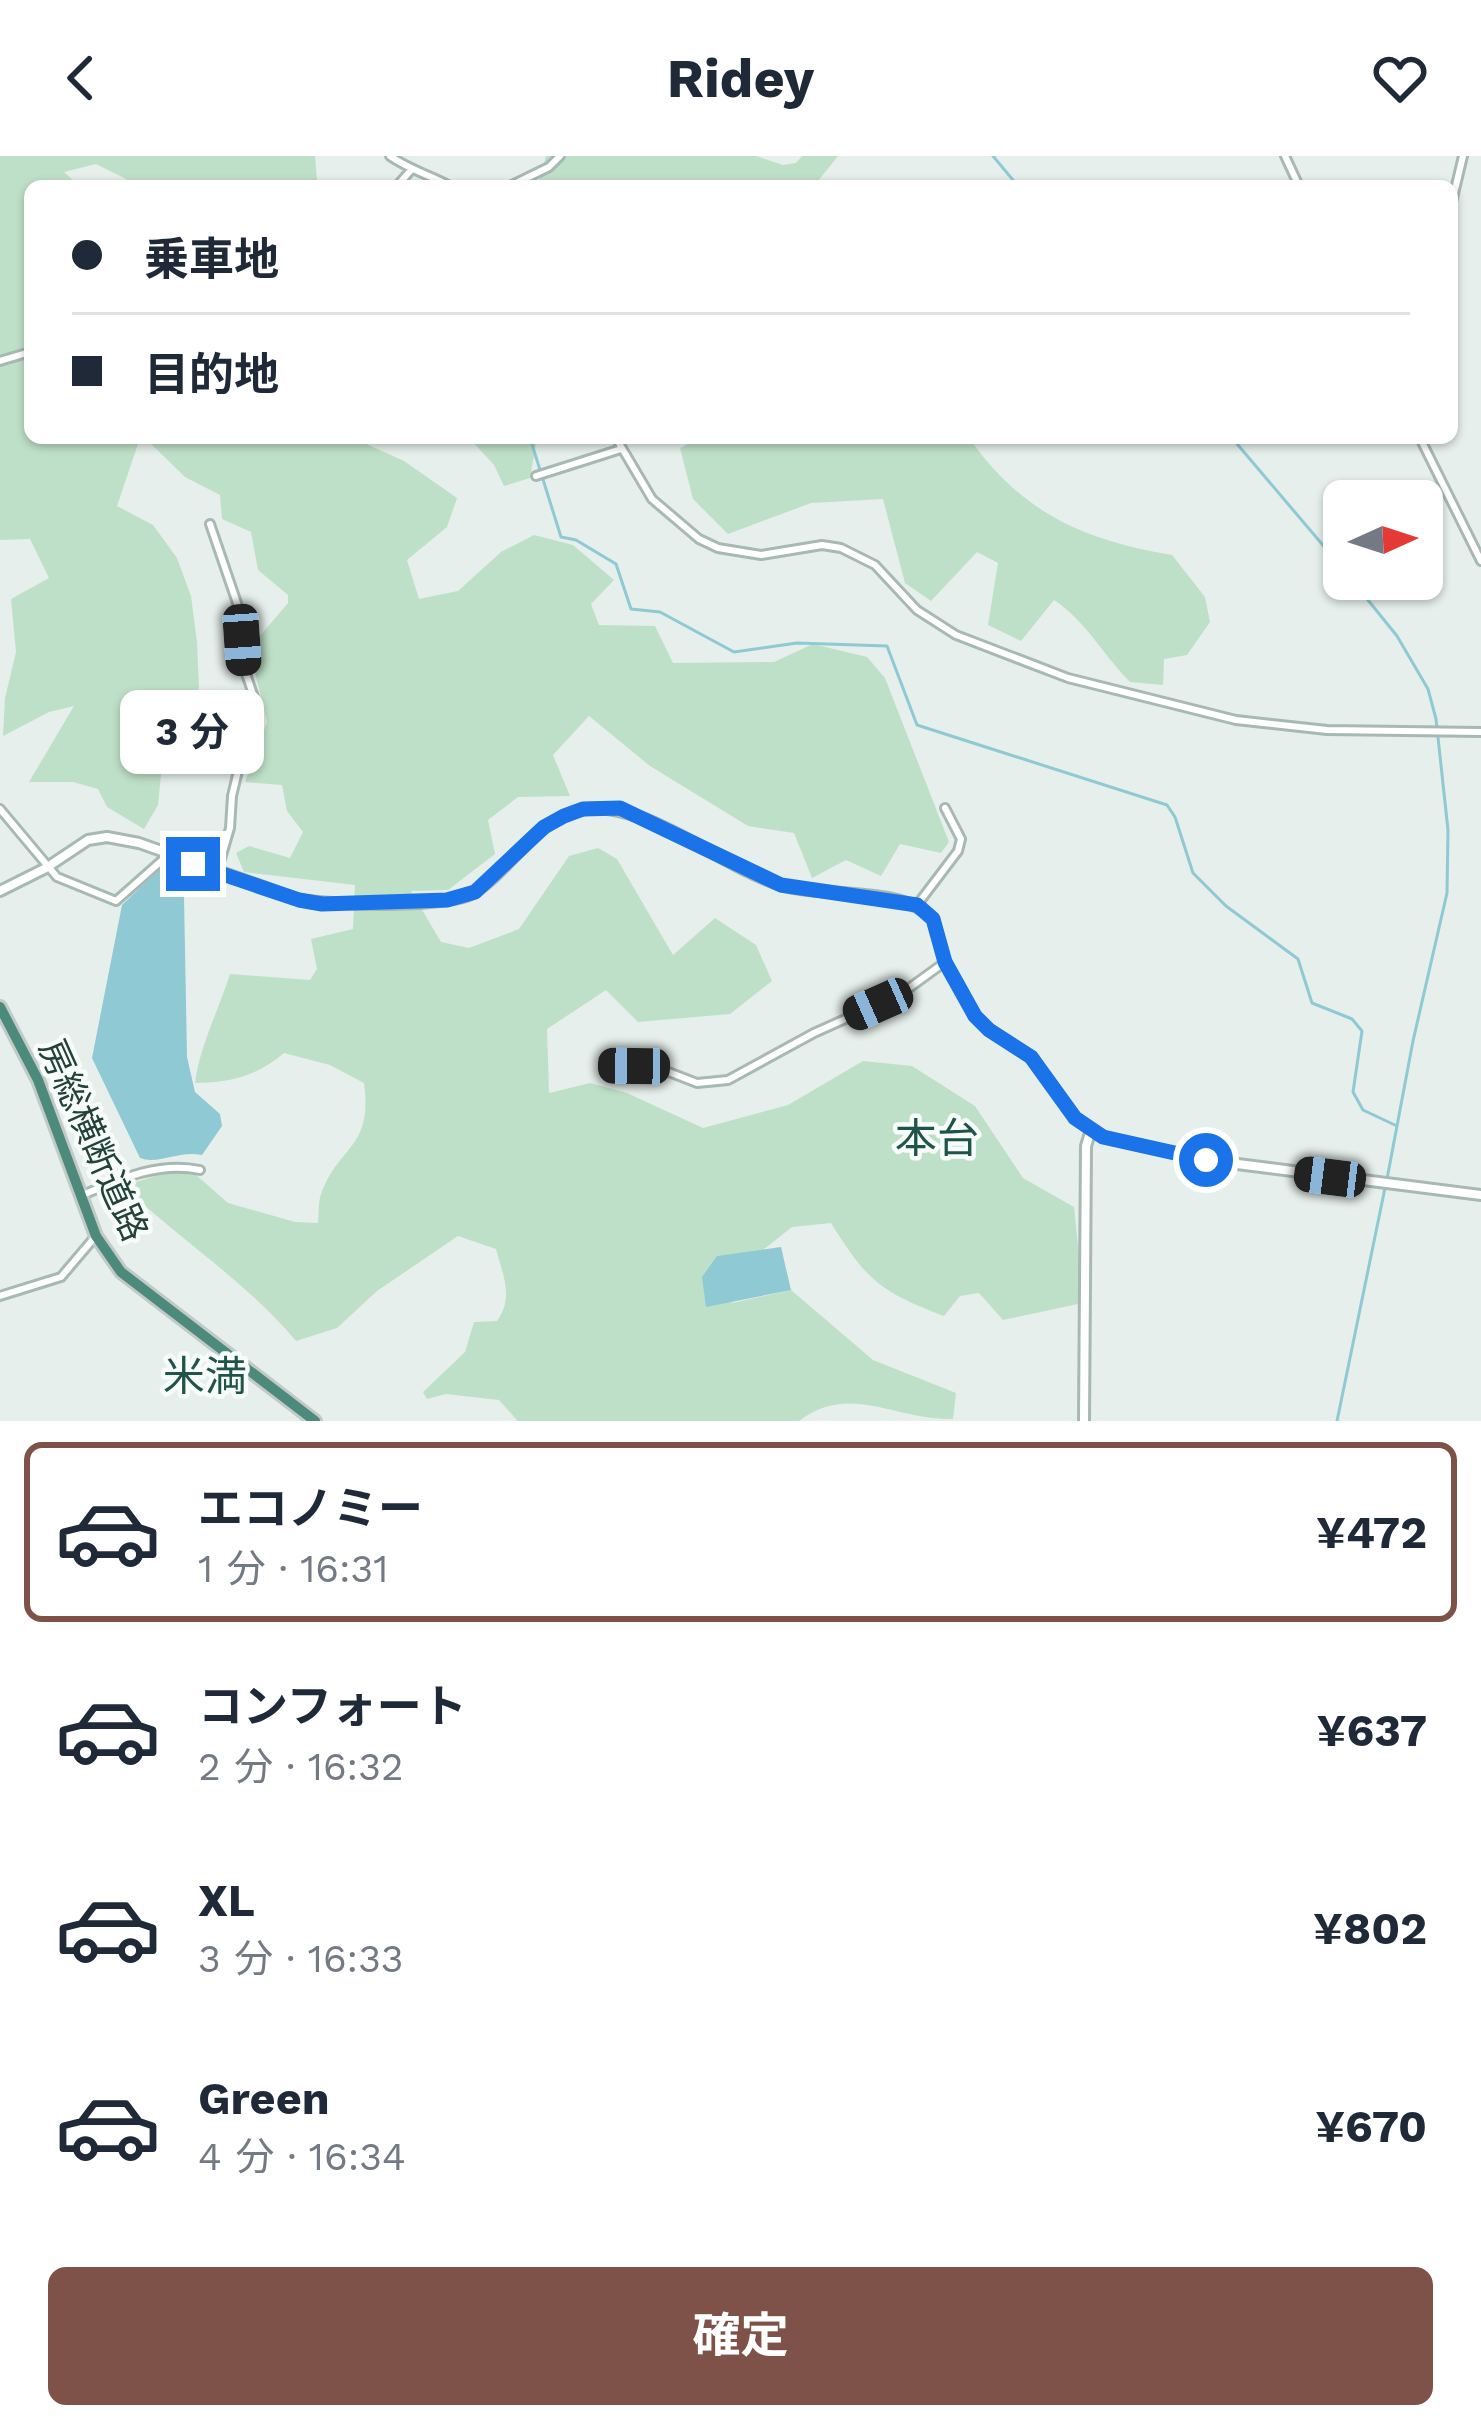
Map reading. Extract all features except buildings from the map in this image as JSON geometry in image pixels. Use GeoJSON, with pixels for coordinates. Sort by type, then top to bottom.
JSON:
{"type":"FeatureCollection","features":[{"type":"Feature","properties":{"kind":"highway","name":"房総横断道路"},"geometry":{"type":"LineString","coordinates":[[0,1007],[38,1081],[96,1236],[121,1271],[315,1421]]}},
{"type":"Feature","properties":{"kind":"street"},"geometry":{"type":"LineString","coordinates":[[390,156],[439,180]]}},
{"type":"Feature","properties":{"kind":"street"},"geometry":{"type":"LineString","coordinates":[[522,180],[560,156]]}},
{"type":"Feature","properties":{"kind":"street"},"geometry":{"type":"LineString","coordinates":[[402,180],[411,170]]}},
{"type":"Feature","properties":{"kind":"street"},"geometry":{"type":"LineString","coordinates":[[619,444],[652,499],[699,539],[718,548],[761,555],[822,545],[841,548],[875,566],[917,610],[956,635],[1068,678],[1236,720],[1327,730],[1481,732]]}},
{"type":"Feature","properties":{"kind":"street"},"geometry":{"type":"LineString","coordinates":[[1423,444],[1481,561]]}},
{"type":"Feature","properties":{"kind":"street"},"geometry":{"type":"LineString","coordinates":[[536,476],[621,449]]}},
{"type":"Feature","properties":{"kind":"street"},"geometry":{"type":"LineString","coordinates":[[210,524],[237,602],[244,668],[255,700],[217,872]]}},
{"type":"Feature","properties":{"kind":"street"},"geometry":{"type":"LineString","coordinates":[[0,891],[88,840],[107,837],[139,843],[299,900],[322,904],[447,900],[475,892],[544,827],[564,816],[583,809],[620,808],[781,885],[917,905],[933,919],[945,962],[975,1016],[1031,1057],[1065,1108],[1091,1130],[1188,1157],[1481,1195]]}},
{"type":"Feature","properties":{"kind":"street"},"geometry":{"type":"LineString","coordinates":[[917,905],[958,851],[961,839],[945,808]]}},
{"type":"Feature","properties":{"kind":"street"},"geometry":{"type":"LineString","coordinates":[[0,809],[57,877],[116,902],[168,855]]}},
{"type":"Feature","properties":{"kind":"street"},"geometry":{"type":"LineString","coordinates":[[610,1065],[661,1069],[697,1083],[728,1080],[901,994],[945,962]]}},
{"type":"Feature","properties":{"kind":"street"},"geometry":{"type":"LineString","coordinates":[[1084,1421],[1086,1146],[1091,1130]]}},
{"type":"Feature","properties":{"kind":"street"},"geometry":{"type":"LineString","coordinates":[[82,1195],[134,1174],[168,1167],[200,1170]]}},
{"type":"Feature","properties":{"kind":"street"},"geometry":{"type":"LineString","coordinates":[[0,1296],[61,1277],[96,1236]]}},
{"type":"Feature","properties":{"kind":"green space"},"geometry":{"type":"Polygon","coordinates":[[[0,156],[315,156],[317,180],[128,180],[96,164],[64,172],[73,180],[24,180],[24,444],[138,444],[117,506],[153,525],[177,558],[191,596],[199,688],[163,755],[158,805],[144,829],[107,807],[98,789],[73,782],[29,782],[74,706],[49,712],[3,736],[5,698],[16,652],[11,599],[49,578],[30,539],[0,540],[0,156]]]}},
{"type":"Feature","properties":{"kind":"green space"},"geometry":{"type":"Polygon","coordinates":[[[546,156],[756,156],[783,165],[796,163],[802,156],[838,156],[819,180],[540,180],[546,156]]]}},
{"type":"Feature","properties":{"kind":"green space"},"geometry":{"type":"Polygon","coordinates":[[[151,444],[366,444],[404,461],[457,498],[447,527],[407,560],[419,599],[458,591],[501,552],[534,535],[573,545],[614,580],[591,604],[599,625],[655,626],[673,663],[774,662],[813,644],[867,657],[885,678],[949,842],[941,853],[900,844],[881,876],[846,860],[812,878],[794,833],[748,826],[650,766],[589,716],[553,755],[570,796],[518,797],[488,820],[495,854],[448,890],[411,891],[441,942],[469,948],[519,929],[569,856],[598,848],[617,859],[673,955],[715,918],[756,945],[772,981],[730,1014],[638,1022],[606,990],[547,1029],[549,1093],[590,1083],[627,1093],[703,1128],[788,1105],[863,1061],[912,1066],[975,1106],[1023,1178],[1074,1207],[1080,1265],[1078,1304],[1003,1320],[979,1293],[960,1296],[944,1316],[877,1282],[831,1223],[792,1227],[759,1253],[717,1256],[732,1303],[791,1290],[873,1360],[956,1393],[953,1419],[855,1404],[818,1410],[799,1421],[518,1421],[499,1400],[446,1394],[427,1399],[423,1392],[465,1352],[474,1322],[497,1321],[502,1312],[505,1286],[496,1249],[458,1236],[377,1291],[337,1328],[296,1341],[238,1283],[134,1196],[136,1182],[169,1172],[195,1174],[228,1203],[295,1222],[318,1223],[328,1178],[364,1121],[364,1083],[330,1065],[284,1053],[243,1077],[195,1083],[230,974],[310,980],[317,969],[311,939],[353,929],[355,885],[244,872],[236,853],[249,846],[290,858],[303,832],[287,811],[282,785],[245,782],[267,722],[255,672],[254,643],[288,603],[288,595],[258,570],[251,532],[222,519],[220,495],[185,477],[151,444]]]}},
{"type":"Feature","properties":{"kind":"green space"},"geometry":{"type":"Polygon","coordinates":[[[475,444],[536,444],[530,478],[504,486],[494,465],[475,444]]]}},
{"type":"Feature","properties":{"kind":"green space"},"geometry":{"type":"Polygon","coordinates":[[[688,444],[974,444],[1011,486],[1058,519],[1111,541],[1172,555],[1205,597],[1210,622],[1187,655],[1164,659],[1163,685],[1130,682],[1076,618],[1054,600],[1021,641],[988,625],[998,563],[977,552],[931,601],[905,583],[883,499],[811,503],[728,534],[693,499],[680,448],[688,444]]]}},
{"type":"Feature","properties":{"kind":"water"},"geometry":{"type":"Polygon","coordinates":[[[177,862],[184,897],[187,1057],[195,1092],[220,1114],[222,1126],[202,1155],[147,1160],[140,1158],[92,1058],[122,905],[164,865],[177,862]]]}},
{"type":"Feature","properties":{"kind":"water"},"geometry":{"type":"Polygon","coordinates":[[[781,1247],[791,1290],[706,1307],[702,1277],[717,1256],[781,1247]]]}},
{"type":"Feature","properties":{"kind":"waterway"},"geometry":{"type":"LineString","coordinates":[[993,156],[1013,180]]}},
{"type":"Feature","properties":{"kind":"waterway"},"geometry":{"type":"LineString","coordinates":[[532,444],[561,537],[576,540],[616,564],[631,609],[660,612],[734,652],[797,643],[887,646],[917,725],[1167,805],[1193,873],[1226,906],[1298,959],[1312,1003],[1352,1019],[1362,1031],[1353,1092],[1363,1110],[1397,1126]]}},
{"type":"Feature","properties":{"kind":"waterway"},"geometry":{"type":"LineString","coordinates":[[1237,444],[1323,545]]}},
{"type":"Feature","properties":{"kind":"waterway"},"geometry":{"type":"LineString","coordinates":[[1368,600],[1397,636],[1428,689],[1436,719],[1448,830],[1447,893],[1387,1179]]}},
{"type":"Feature","properties":{"kind":"waterway"},"geometry":{"type":"LineString","coordinates":[[1337,1421],[1385,1188]]}},
{"type":"Feature","properties":{"kind":"district","name":"本台"},"geometry":{"type":"Point","coordinates":[937,1138]}},
{"type":"Feature","properties":{"kind":"district","name":"米満"},"geometry":{"type":"Point","coordinates":[205,1376]}},
{"type":"Feature","properties":{"kind":"route"},"geometry":{"type":"LineString","coordinates":[[193,864],[322,904],[447,900],[475,892],[544,827],[564,816],[583,809],[620,808],[781,885],[897,900],[926,910],[957,989],[975,1016],[1031,1057],[1075,1118],[1103,1137],[1206,1160]]}}]}
